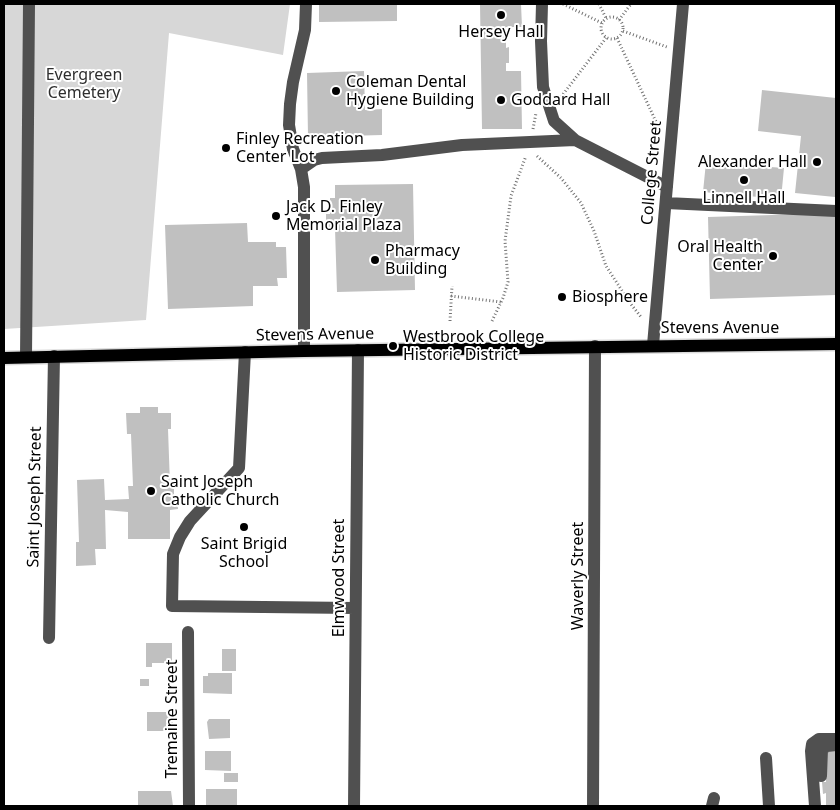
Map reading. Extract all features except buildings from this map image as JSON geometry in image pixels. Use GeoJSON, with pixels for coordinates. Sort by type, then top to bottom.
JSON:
{"type":"FeatureCollection","features":[{"type":"Feature","properties":{"kind":"main road","name":"Stevens Avenue"},"geometry":{"type":"LineString","coordinates":[[4,358],[653,345],[836,344]]}},
{"type":"Feature","properties":{"kind":"street"},"geometry":{"type":"LineString","coordinates":[[26,357],[29,4]]}},
{"type":"Feature","properties":{"kind":"street"},"geometry":{"type":"LineString","coordinates":[[304,351],[304,187],[301,169],[293,150],[289,125],[293,82],[305,30],[306,4]]}},
{"type":"Feature","properties":{"kind":"street"},"geometry":{"type":"LineString","coordinates":[[542,4],[543,87],[554,121],[575,140],[667,187]]}},
{"type":"Feature","properties":{"kind":"street","name":"College Street"},"geometry":{"type":"LineString","coordinates":[[653,345],[684,4]]}},
{"type":"Feature","properties":{"kind":"street"},"geometry":{"type":"LineString","coordinates":[[301,169],[314,160],[322,158],[382,155],[462,145],[530,145],[575,140]]}},
{"type":"Feature","properties":{"kind":"street"},"geometry":{"type":"LineString","coordinates":[[666,203],[836,211]]}},
{"type":"Feature","properties":{"kind":"street","name":"Waverly Street"},"geometry":{"type":"LineString","coordinates":[[593,806],[595,346]]}},
{"type":"Feature","properties":{"kind":"street","name":"Elmwood Street"},"geometry":{"type":"LineString","coordinates":[[354,806],[358,350]]}},
{"type":"Feature","properties":{"kind":"street"},"geometry":{"type":"LineString","coordinates":[[245,352],[239,468],[190,521],[180,537],[173,554],[172,606],[355,608]]}},
{"type":"Feature","properties":{"kind":"street","name":"Saint Joseph Street"},"geometry":{"type":"LineString","coordinates":[[49,638],[54,356]]}},
{"type":"Feature","properties":{"kind":"street","name":"Tremaine Street"},"geometry":{"type":"LineString","coordinates":[[188,632],[189,806]]}},
{"type":"Feature","properties":{"kind":"street"},"geometry":{"type":"LineString","coordinates":[[815,806],[812,744],[819,739],[836,739]]}},
{"type":"Feature","properties":{"kind":"street"},"geometry":{"type":"LineString","coordinates":[[815,806],[822,798],[820,756],[822,749],[827,746],[836,745]]}},
{"type":"Feature","properties":{"kind":"street"},"geometry":{"type":"LineString","coordinates":[[766,758],[769,806]]}},
{"type":"Feature","properties":{"kind":"path"},"geometry":{"type":"LineString","coordinates":[[563,4],[602,23]]}},
{"type":"Feature","properties":{"kind":"path"},"geometry":{"type":"LineString","coordinates":[[599,4],[606,18]]}},
{"type":"Feature","properties":{"kind":"path"},"geometry":{"type":"LineString","coordinates":[[619,20],[631,4]]}},
{"type":"Feature","properties":{"kind":"path"},"geometry":{"type":"LineString","coordinates":[[614,17],[623,26],[623,31],[617,38],[609,40],[600,30],[602,23],[606,18],[614,17]]}},
{"type":"Feature","properties":{"kind":"path"},"geometry":{"type":"LineString","coordinates":[[623,31],[679,51]]}},
{"type":"Feature","properties":{"kind":"path"},"geometry":{"type":"LineString","coordinates":[[492,321],[508,282],[505,241],[511,196],[530,145],[536,112],[550,112],[606,38]]}},
{"type":"Feature","properties":{"kind":"path"},"geometry":{"type":"LineString","coordinates":[[617,38],[658,127]]}},
{"type":"Feature","properties":{"kind":"path"},"geometry":{"type":"LineString","coordinates":[[530,145],[581,203],[594,231],[606,266],[630,303],[643,319]]}},
{"type":"Feature","properties":{"kind":"path"},"geometry":{"type":"LineString","coordinates":[[450,321],[452,286]]}},
{"type":"Feature","properties":{"kind":"path"},"geometry":{"type":"LineString","coordinates":[[451,296],[501,302]]}},
{"type":"Feature","properties":{"kind":"green space","name":"Evergreen Cemetery"},"geometry":{"type":"Polygon","coordinates":[[[4,4],[290,4],[283,55],[169,33],[146,320],[4,329],[4,4]]]}},
{"type":"Feature","properties":{"kind":"place","name":"Hersey Hall"},"geometry":{"type":"Point","coordinates":[501,15]}},
{"type":"Feature","properties":{"kind":"place","name":"Coleman Dental Hygiene Building"},"geometry":{"type":"Point","coordinates":[336,91]}},
{"type":"Feature","properties":{"kind":"place","name":"Goddard Hall"},"geometry":{"type":"Point","coordinates":[501,100]}},
{"type":"Feature","properties":{"kind":"place","name":"Finley Recreation Center Lot"},"geometry":{"type":"Point","coordinates":[226,148]}},
{"type":"Feature","properties":{"kind":"place","name":"Alexander Hall"},"geometry":{"type":"Point","coordinates":[817,162]}},
{"type":"Feature","properties":{"kind":"place","name":"Linnell Hall"},"geometry":{"type":"Point","coordinates":[744,180]}},
{"type":"Feature","properties":{"kind":"place","name":"Jack D. Finley Memorial Plaza"},"geometry":{"type":"Point","coordinates":[276,216]}},
{"type":"Feature","properties":{"kind":"place","name":"Oral Health Center"},"geometry":{"type":"Point","coordinates":[773,256]}},
{"type":"Feature","properties":{"kind":"place","name":"Pharmacy Building"},"geometry":{"type":"Point","coordinates":[375,260]}},
{"type":"Feature","properties":{"kind":"place","name":"Biosphere"},"geometry":{"type":"Point","coordinates":[562,297]}},
{"type":"Feature","properties":{"kind":"place","name":"Westbrook College Historic District"},"geometry":{"type":"Point","coordinates":[393,346]}},
{"type":"Feature","properties":{"kind":"place","name":"Saint Joseph Catholic Church"},"geometry":{"type":"Point","coordinates":[151,491]}},
{"type":"Feature","properties":{"kind":"place","name":"Saint Brigid School"},"geometry":{"type":"Point","coordinates":[244,527]}}]}
